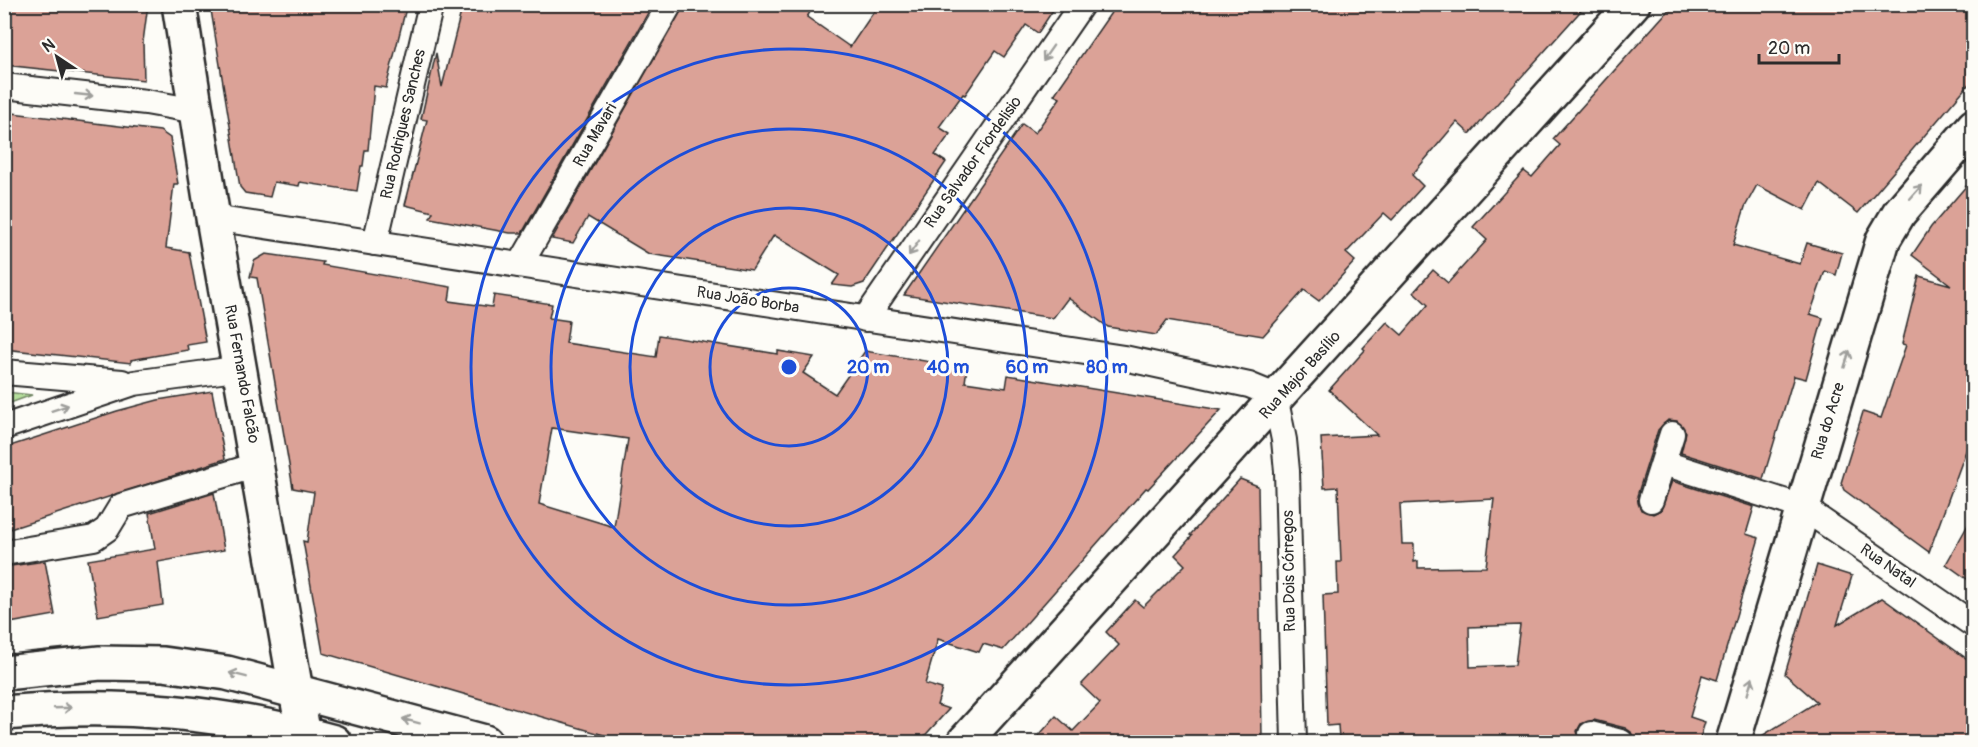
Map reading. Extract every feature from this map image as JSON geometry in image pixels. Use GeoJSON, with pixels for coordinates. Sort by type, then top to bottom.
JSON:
{"type":"FeatureCollection","features":[{"type":"Feature","properties":{"kind":"main road","name":"Rua Fernando Falcão"},"geometry":{"type":"LineString","coordinates":[[179,4],[213,218],[242,368],[294,689],[314,740]]}},
{"type":"Feature","properties":{"kind":"main road","name":"Rua Major Basílio"},"geometry":{"type":"LineString","coordinates":[[964,742],[1276,401],[1633,4]]}},
{"type":"Feature","properties":{"kind":"main road","name":"Rua do Acre"},"geometry":{"type":"LineString","coordinates":[[1733,742],[1883,240],[1899,213],[1974,126]]}},
{"type":"Feature","properties":{"kind":"main road"},"geometry":{"type":"LineString","coordinates":[[4,674],[100,663],[163,664],[226,673],[294,689],[473,741]]}},
{"type":"Feature","properties":{"kind":"main road"},"geometry":{"type":"LineString","coordinates":[[4,713],[56,708],[127,707],[241,720],[314,740]]}},
{"type":"Feature","properties":{"kind":"street","name":"Rua Rodrigues Sanches"},"geometry":{"type":"LineString","coordinates":[[375,243],[431,4]]}},
{"type":"Feature","properties":{"kind":"street","name":"Rua Mavari"},"geometry":{"type":"LineString","coordinates":[[520,265],[670,4]]}},
{"type":"Feature","properties":{"kind":"street","name":"Rua Salvador Fiordelisio"},"geometry":{"type":"LineString","coordinates":[[865,319],[1082,4]]}},
{"type":"Feature","properties":{"kind":"street"},"geometry":{"type":"LineString","coordinates":[[4,86],[146,102],[197,111]]}},
{"type":"Feature","properties":{"kind":"street","name":"Rua João Borba"},"geometry":{"type":"LineString","coordinates":[[213,218],[1124,358],[1249,385],[1266,392],[1276,401]]}},
{"type":"Feature","properties":{"kind":"street"},"geometry":{"type":"LineString","coordinates":[[4,427],[134,383],[242,368]]}},
{"type":"Feature","properties":{"kind":"street"},"geometry":{"type":"LineString","coordinates":[[4,372],[134,383]]}},
{"type":"Feature","properties":{"kind":"street","name":"Rua Dois Córregos"},"geometry":{"type":"LineString","coordinates":[[1276,401],[1287,471],[1294,742]]}},
{"type":"Feature","properties":{"kind":"street"},"geometry":{"type":"LineString","coordinates":[[1651,500],[1672,434]]}},
{"type":"Feature","properties":{"kind":"street","name":"Rua Natal"},"geometry":{"type":"LineString","coordinates":[[1664,463],[1802,507],[1974,626]]}},
{"type":"Feature","properties":{"kind":"street"},"geometry":{"type":"LineString","coordinates":[[4,553],[94,538],[107,529],[121,506],[257,465]]}},
{"type":"Feature","properties":{"kind":"street"},"geometry":{"type":"LineString","coordinates":[[1591,734],[1621,742]]}},
{"type":"Feature","properties":{"kind":"green space"},"geometry":{"type":"Polygon","coordinates":[[[5,392],[32,395],[5,405],[5,392]]]}},
{"type":"Feature","properties":{"kind":"building"},"geometry":{"type":"Polygon","coordinates":[[[4,4],[148,4],[143,42],[144,80],[4,65],[4,4]]]}},
{"type":"Feature","properties":{"kind":"building"},"geometry":{"type":"Polygon","coordinates":[[[210,4],[407,4],[386,88],[374,86],[368,150],[365,150],[357,191],[300,182],[299,186],[274,182],[270,197],[245,193],[240,187],[210,4]]]}},
{"type":"Feature","properties":{"kind":"building"},"geometry":{"type":"Polygon","coordinates":[[[463,4],[653,4],[522,233],[510,233],[430,218],[433,212],[405,205],[427,120],[421,119],[436,53],[442,87],[463,4]]]}},
{"type":"Feature","properties":{"kind":"building"},"geometry":{"type":"Polygon","coordinates":[[[684,4],[815,4],[807,17],[850,47],[879,4],[1057,4],[1038,33],[1026,25],[1004,57],[995,51],[965,95],[963,94],[939,127],[950,134],[935,155],[946,162],[864,283],[852,287],[832,285],[839,275],[774,235],[752,270],[649,254],[588,217],[573,243],[552,239],[684,4]]]}},
{"type":"Feature","properties":{"kind":"building"},"geometry":{"type":"Polygon","coordinates":[[[1117,4],[1587,4],[1470,134],[1457,122],[1412,175],[1423,186],[1392,220],[1384,213],[1346,253],[1355,261],[1319,301],[1304,290],[1263,336],[1167,320],[1156,335],[1108,327],[1068,298],[1053,318],[904,295],[1022,124],[1035,133],[1060,98],[1054,95],[1117,4]]]}},
{"type":"Feature","properties":{"kind":"building"},"geometry":{"type":"Polygon","coordinates":[[[1674,4],[1974,4],[1974,78],[1858,213],[1819,183],[1805,210],[1757,185],[1745,207],[1733,245],[1800,264],[1807,243],[1842,253],[1836,275],[1825,271],[1810,314],[1823,318],[1806,379],[1794,376],[1763,479],[1681,453],[1686,432],[1677,421],[1668,420],[1658,430],[1637,496],[1641,510],[1653,514],[1661,510],[1672,481],[1754,507],[1746,534],[1759,538],[1717,680],[1702,675],[1690,717],[1705,722],[1699,742],[1635,742],[1631,732],[1625,728],[1594,720],[1581,724],[1577,731],[1580,742],[1345,742],[1345,737],[1339,738],[1338,725],[1327,726],[1323,595],[1338,594],[1337,562],[1341,562],[1338,487],[1324,488],[1321,438],[1377,435],[1329,390],[1387,322],[1402,335],[1428,305],[1414,292],[1433,270],[1448,283],[1487,240],[1473,227],[1524,171],[1532,177],[1560,145],[1553,139],[1674,4]],[[1494,499],[1400,504],[1402,544],[1414,544],[1414,562],[1418,561],[1418,568],[1486,567],[1494,499]],[[1520,625],[1469,627],[1470,667],[1515,665],[1520,625]]]}},
{"type":"Feature","properties":{"kind":"building"},"geometry":{"type":"Polygon","coordinates":[[[4,112],[160,131],[170,138],[178,184],[174,184],[166,248],[189,252],[206,342],[187,345],[188,350],[131,360],[131,363],[4,349],[4,112]]]}},
{"type":"Feature","properties":{"kind":"building"},"geometry":{"type":"Polygon","coordinates":[[[1974,177],[1974,429],[1929,552],[1844,490],[1841,483],[1863,412],[1881,418],[1906,345],[1902,344],[1919,276],[1951,285],[1912,255],[1931,227],[1974,177]]]}},
{"type":"Feature","properties":{"kind":"building"},"geometry":{"type":"Polygon","coordinates":[[[266,254],[323,262],[322,265],[451,287],[449,301],[492,307],[494,295],[552,304],[549,318],[569,321],[566,343],[656,357],[659,335],[778,354],[778,351],[814,357],[803,373],[835,394],[865,351],[967,368],[965,382],[1006,388],[1008,375],[1221,410],[1148,489],[1146,488],[1003,650],[983,644],[979,652],[938,639],[925,684],[942,689],[937,705],[949,709],[919,742],[628,742],[323,653],[303,541],[307,542],[314,492],[293,488],[257,278],[250,277],[254,261],[266,254]],[[552,428],[539,504],[614,527],[628,439],[552,428]]]}},
{"type":"Feature","properties":{"kind":"building"},"geometry":{"type":"Polygon","coordinates":[[[212,391],[225,459],[4,531],[4,448],[117,411],[158,400],[212,391]]]}},
{"type":"Feature","properties":{"kind":"building"},"geometry":{"type":"Polygon","coordinates":[[[1240,479],[1258,486],[1262,737],[1216,740],[1220,742],[1033,742],[1056,716],[1073,731],[1100,703],[1081,685],[1119,645],[1106,632],[1135,600],[1143,607],[1185,565],[1175,555],[1240,479]]]}},
{"type":"Feature","properties":{"kind":"building"},"geometry":{"type":"Polygon","coordinates":[[[214,493],[224,550],[158,562],[163,605],[98,616],[88,560],[155,549],[149,513],[214,493]]]}},
{"type":"Feature","properties":{"kind":"building"},"geometry":{"type":"Polygon","coordinates":[[[1974,514],[1974,584],[1946,564],[1974,514]]]}},
{"type":"Feature","properties":{"kind":"building"},"geometry":{"type":"Polygon","coordinates":[[[45,561],[55,615],[4,624],[4,567],[45,561]]]}},
{"type":"Feature","properties":{"kind":"building"},"geometry":{"type":"Polygon","coordinates":[[[1817,565],[1852,576],[1837,625],[1882,598],[1974,664],[1974,742],[1752,742],[1817,702],[1785,674],[1817,565]]]}}]}
